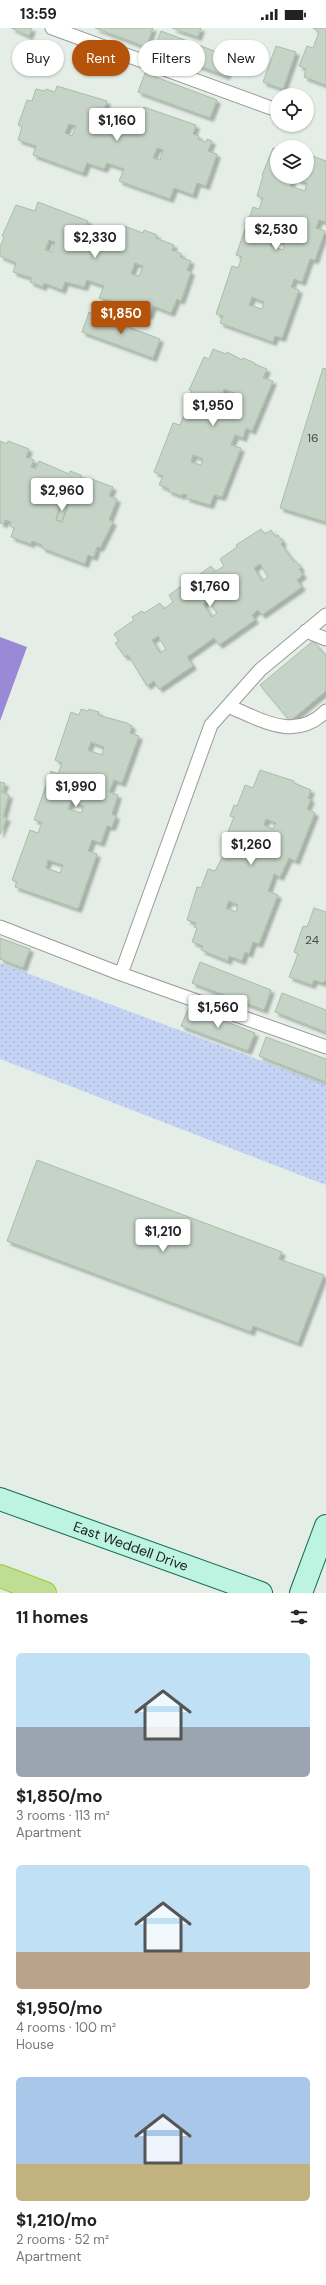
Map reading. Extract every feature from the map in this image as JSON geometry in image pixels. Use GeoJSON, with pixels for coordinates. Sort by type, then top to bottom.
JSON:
{"type":"FeatureCollection","features":[{"type":"Feature","properties":{"kind":"highway"},"geometry":{"type":"LineString","coordinates":[[0,1576],[45,1593]]}},
{"type":"Feature","properties":{"kind":"street","name":"East Weddell Drive"},"geometry":{"type":"LineString","coordinates":[[0,1499],[261,1593]]}},
{"type":"Feature","properties":{"kind":"street"},"geometry":{"type":"LineString","coordinates":[[301,1593],[326,1526]]}},
{"type":"Feature","properties":{"kind":"lane"},"geometry":{"type":"LineString","coordinates":[[52,28],[270,108]]}},
{"type":"Feature","properties":{"kind":"lane"},"geometry":{"type":"LineString","coordinates":[[121,974],[211,725],[260,670],[326,615]]}},
{"type":"Feature","properties":{"kind":"lane"},"geometry":{"type":"LineString","coordinates":[[306,631],[326,639]]}},
{"type":"Feature","properties":{"kind":"lane"},"geometry":{"type":"LineString","coordinates":[[228,706],[284,727],[302,727],[319,718],[326,711]]}},
{"type":"Feature","properties":{"kind":"lane"},"geometry":{"type":"LineString","coordinates":[[0,927],[121,974],[326,1047]]}},
{"type":"Feature","properties":{"kind":"shaded area"},"geometry":{"type":"Polygon","coordinates":[[[0,637],[27,647],[0,721],[0,637]]]}},
{"type":"Feature","properties":{"kind":"shaded area"},"geometry":{"type":"Polygon","coordinates":[[[0,963],[326,1085],[326,1185],[0,1059],[0,963]]]}},
{"type":"Feature","properties":{"kind":"building"},"geometry":{"type":"Polygon","coordinates":[[[11,28],[32,28],[29,36],[11,28]]]}},
{"type":"Feature","properties":{"kind":"building"},"geometry":{"type":"Polygon","coordinates":[[[95,28],[153,28],[149,40],[138,40],[138,44],[95,28]]]}},
{"type":"Feature","properties":{"kind":"building"},"geometry":{"type":"Polygon","coordinates":[[[172,28],[201,28],[198,37],[172,28]]]}},
{"type":"Feature","properties":{"kind":"building"},"geometry":{"type":"Polygon","coordinates":[[[313,28],[326,28],[326,85],[304,77],[306,69],[299,66],[307,46],[313,48],[319,32],[313,28]]]}},
{"type":"Feature","properties":{"kind":"building"},"geometry":{"type":"Polygon","coordinates":[[[161,31],[185,40],[158,40],[161,31]]]}},
{"type":"Feature","properties":{"kind":"building"},"geometry":{"type":"Polygon","coordinates":[[[276,46],[296,52],[283,88],[263,82],[265,76],[269,76],[269,65],[276,46]]]}},
{"type":"Feature","properties":{"kind":"building"},"geometry":{"type":"Polygon","coordinates":[[[205,48],[213,50],[213,71],[205,68],[205,48]]]}},
{"type":"Feature","properties":{"kind":"building"},"geometry":{"type":"Polygon","coordinates":[[[144,76],[153,76],[217,100],[210,118],[138,92],[144,76]]]}},
{"type":"Feature","properties":{"kind":"building"},"geometry":{"type":"Polygon","coordinates":[[[57,86],[107,101],[103,112],[121,118],[123,113],[135,117],[136,113],[141,116],[144,107],[196,125],[193,134],[199,136],[198,139],[206,142],[207,139],[212,141],[208,151],[217,154],[206,186],[197,183],[193,195],[174,188],[170,199],[119,181],[124,169],[107,163],[104,169],[87,163],[83,173],[33,155],[36,146],[18,140],[22,127],[18,125],[27,100],[32,101],[36,89],[45,91],[46,89],[55,92],[57,86]],[[69,124],[65,133],[72,136],[76,126],[69,124]],[[157,148],[153,158],[160,160],[163,150],[157,148]]]}},
{"type":"Feature","properties":{"kind":"building"},"geometry":{"type":"Polygon","coordinates":[[[270,155],[270,184],[291,184],[290,186],[305,191],[307,184],[314,184],[314,157],[326,161],[326,222],[319,220],[316,228],[325,231],[315,260],[310,259],[302,282],[294,279],[291,287],[299,290],[282,338],[275,336],[273,342],[220,323],[223,316],[216,314],[232,266],[238,268],[242,257],[236,255],[253,207],[259,209],[263,198],[257,196],[263,176],[262,175],[270,155]],[[272,238],[270,245],[283,250],[285,243],[272,238]],[[252,297],[249,305],[262,309],[264,302],[252,297]]]}},
{"type":"Feature","properties":{"kind":"building"},"geometry":{"type":"Polygon","coordinates":[[[38,202],[88,221],[86,227],[91,229],[90,232],[101,236],[103,229],[121,234],[124,226],[143,233],[144,230],[157,235],[156,238],[174,245],[172,250],[182,254],[180,257],[191,261],[187,270],[191,272],[181,301],[177,299],[171,313],[153,306],[149,316],[132,310],[133,307],[99,298],[104,286],[87,280],[84,287],[65,282],[62,290],[44,283],[43,287],[30,282],[32,278],[13,272],[16,263],[0,256],[0,247],[4,237],[2,236],[16,205],[35,211],[38,202]],[[49,240],[45,250],[52,252],[55,242],[49,240]],[[135,263],[131,274],[139,276],[143,266],[135,263]]]}},
{"type":"Feature","properties":{"kind":"building"},"geometry":{"type":"Polygon","coordinates":[[[89,312],[160,339],[153,358],[82,332],[89,312]]]}},
{"type":"Feature","properties":{"kind":"building"},"geometry":{"type":"Polygon","coordinates":[[[213,349],[226,354],[227,352],[242,360],[243,358],[267,369],[263,378],[273,381],[252,431],[246,428],[243,438],[235,435],[231,445],[241,448],[222,497],[214,495],[210,505],[186,498],[187,495],[183,494],[182,496],[168,491],[169,489],[159,485],[163,476],[154,472],[173,423],[180,425],[184,415],[190,417],[193,410],[186,408],[192,391],[189,390],[204,357],[209,359],[213,349]],[[224,389],[222,396],[231,400],[234,393],[224,389]],[[193,455],[191,462],[201,465],[203,459],[193,455]]]}},
{"type":"Feature","properties":{"kind":"building"},"geometry":{"type":"Polygon","coordinates":[[[323,368],[326,369],[326,522],[280,508],[323,368]]]}},
{"type":"Feature","properties":{"kind":"building"},"geometry":{"type":"Polygon","coordinates":[[[0,441],[7,444],[8,441],[29,449],[26,457],[34,460],[31,467],[36,469],[39,461],[69,474],[70,471],[81,475],[81,478],[88,480],[89,478],[113,487],[109,496],[117,499],[109,520],[113,522],[100,548],[97,547],[94,557],[88,555],[85,564],[42,548],[42,545],[32,541],[31,544],[11,537],[14,528],[10,526],[11,522],[5,520],[4,524],[0,523],[0,441]],[[61,502],[56,520],[62,522],[68,504],[61,502]]]}},
{"type":"Feature","properties":{"kind":"building"},"geometry":{"type":"Polygon","coordinates":[[[61,502],[68,504],[62,522],[56,520],[61,502]]]}},
{"type":"Feature","properties":{"kind":"building"},"geometry":{"type":"Polygon","coordinates":[[[261,529],[265,534],[271,530],[276,537],[278,535],[283,542],[281,544],[294,562],[296,561],[301,568],[299,569],[303,575],[297,580],[302,587],[262,615],[258,610],[252,615],[255,620],[219,645],[214,638],[187,657],[193,666],[159,689],[154,681],[147,686],[128,655],[125,657],[115,643],[119,641],[114,634],[134,620],[132,617],[142,611],[144,613],[160,603],[164,609],[173,602],[169,595],[187,582],[185,580],[194,574],[196,577],[211,566],[215,572],[224,566],[220,559],[237,547],[236,545],[261,529]],[[260,564],[254,568],[262,581],[268,577],[260,564]],[[208,600],[203,604],[212,617],[217,613],[208,600]],[[158,636],[152,640],[160,653],[166,649],[158,636]]]}},
{"type":"Feature","properties":{"kind":"building"},"geometry":{"type":"Polygon","coordinates":[[[313,641],[326,656],[326,691],[290,721],[260,685],[313,641]]]}},
{"type":"Feature","properties":{"kind":"building"},"geometry":{"type":"Polygon","coordinates":[[[81,709],[88,711],[89,709],[99,712],[98,715],[127,723],[132,726],[130,733],[139,736],[122,783],[114,780],[109,792],[118,795],[112,814],[116,816],[112,827],[107,826],[101,843],[92,840],[88,851],[97,854],[78,909],[15,887],[17,882],[12,880],[30,830],[38,833],[42,822],[34,820],[51,771],[58,774],[62,763],[55,760],[71,712],[79,715],[81,709]],[[91,742],[88,750],[102,755],[104,747],[91,742]],[[71,802],[68,809],[81,813],[84,806],[71,802]],[[48,860],[46,868],[60,873],[63,865],[48,860]]]}},
{"type":"Feature","properties":{"kind":"building"},"geometry":{"type":"Polygon","coordinates":[[[260,770],[294,781],[294,783],[311,790],[308,798],[311,799],[307,809],[315,813],[296,861],[289,858],[280,877],[274,874],[268,891],[278,895],[259,944],[253,942],[249,954],[245,952],[242,961],[229,956],[228,961],[201,950],[203,946],[192,942],[197,928],[194,927],[196,923],[187,920],[197,887],[201,888],[208,869],[215,871],[224,854],[230,856],[234,844],[232,844],[233,839],[226,837],[234,817],[230,816],[234,805],[237,806],[245,785],[253,788],[260,770]],[[266,819],[264,825],[273,829],[276,823],[266,819]],[[229,901],[226,908],[236,912],[238,905],[229,901]]]}},
{"type":"Feature","properties":{"kind":"building"},"geometry":{"type":"Polygon","coordinates":[[[0,782],[5,783],[2,792],[9,795],[3,817],[7,818],[0,834],[0,782]]]}},
{"type":"Feature","properties":{"kind":"building"},"geometry":{"type":"Polygon","coordinates":[[[314,908],[326,912],[326,980],[323,983],[314,980],[312,985],[289,977],[298,954],[294,952],[303,926],[307,927],[314,908]]]}},
{"type":"Feature","properties":{"kind":"building"},"geometry":{"type":"Polygon","coordinates":[[[0,938],[30,949],[23,968],[0,959],[0,938]]]}},
{"type":"Feature","properties":{"kind":"building"},"geometry":{"type":"Polygon","coordinates":[[[200,962],[271,990],[264,1010],[192,983],[200,962]]]}},
{"type":"Feature","properties":{"kind":"building"},"geometry":{"type":"Polygon","coordinates":[[[282,993],[326,1010],[326,1032],[275,1012],[282,993]]]}},
{"type":"Feature","properties":{"kind":"building"},"geometry":{"type":"Polygon","coordinates":[[[189,1007],[255,1033],[248,1051],[181,1026],[189,1007]]]}},
{"type":"Feature","properties":{"kind":"building"},"geometry":{"type":"Polygon","coordinates":[[[266,1037],[326,1059],[326,1082],[259,1056],[266,1037]]]}},
{"type":"Feature","properties":{"kind":"building"},"geometry":{"type":"Polygon","coordinates":[[[37,1160],[282,1252],[279,1259],[324,1275],[298,1343],[253,1326],[251,1332],[7,1241],[37,1160]]]}}]}
